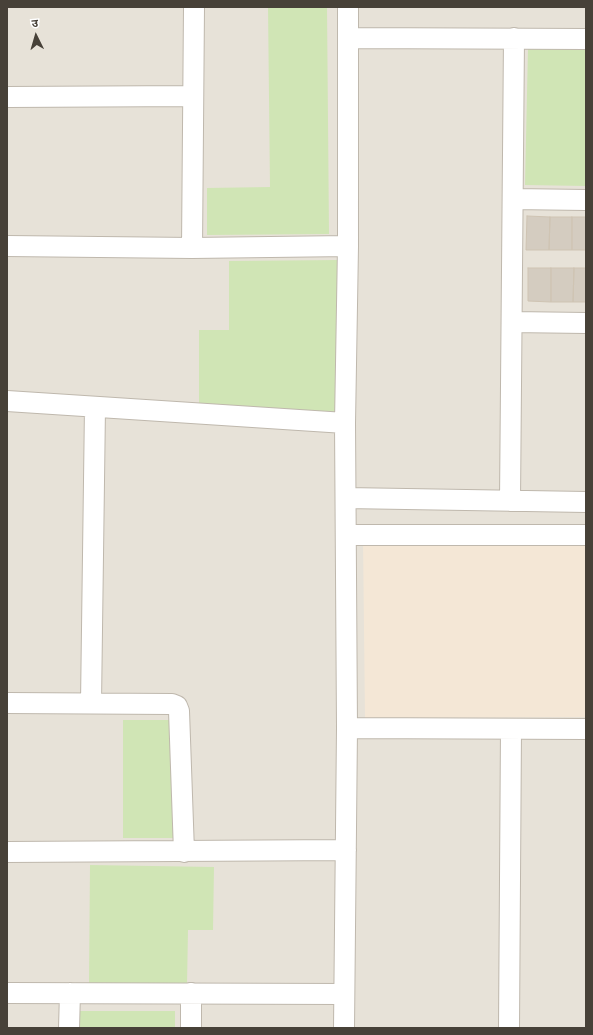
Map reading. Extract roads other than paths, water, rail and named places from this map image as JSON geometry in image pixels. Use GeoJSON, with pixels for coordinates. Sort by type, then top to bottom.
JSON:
{"type":"FeatureCollection","features":[{"type":"Feature","properties":{"kind":"street"},"geometry":{"type":"LineString","coordinates":[[192,248],[194,7]]}},
{"type":"Feature","properties":{"kind":"street"},"geometry":{"type":"LineString","coordinates":[[344,1028],[347,728],[345,423],[348,246],[348,7]]}},
{"type":"Feature","properties":{"kind":"street"},"geometry":{"type":"LineString","coordinates":[[349,38],[586,38]]}},
{"type":"Feature","properties":{"kind":"street"},"geometry":{"type":"LineString","coordinates":[[510,501],[514,38]]}},
{"type":"Feature","properties":{"kind":"street"},"geometry":{"type":"LineString","coordinates":[[7,97],[193,96]]}},
{"type":"Feature","properties":{"kind":"street"},"geometry":{"type":"LineString","coordinates":[[513,198],[586,200]]}},
{"type":"Feature","properties":{"kind":"street"},"geometry":{"type":"LineString","coordinates":[[7,246],[192,248],[348,246]]}},
{"type":"Feature","properties":{"kind":"street"},"geometry":{"type":"LineString","coordinates":[[512,322],[586,323]]}},
{"type":"Feature","properties":{"kind":"street"},"geometry":{"type":"LineString","coordinates":[[7,401],[345,423]]}},
{"type":"Feature","properties":{"kind":"street"},"geometry":{"type":"LineString","coordinates":[[91,703],[95,407]]}},
{"type":"Feature","properties":{"kind":"street"},"geometry":{"type":"LineString","coordinates":[[346,498],[586,502]]}},
{"type":"Feature","properties":{"kind":"street"},"geometry":{"type":"LineString","coordinates":[[346,535],[586,534]]}},
{"type":"Feature","properties":{"kind":"street"},"geometry":{"type":"LineString","coordinates":[[7,703],[172,704],[177,706],[179,711],[184,852]]}},
{"type":"Feature","properties":{"kind":"street"},"geometry":{"type":"LineString","coordinates":[[347,728],[586,729]]}},
{"type":"Feature","properties":{"kind":"street"},"geometry":{"type":"LineString","coordinates":[[509,1028],[511,729]]}},
{"type":"Feature","properties":{"kind":"street"},"geometry":{"type":"LineString","coordinates":[[7,852],[346,850]]}},
{"type":"Feature","properties":{"kind":"street"},"geometry":{"type":"LineString","coordinates":[[7,993],[344,994]]}},
{"type":"Feature","properties":{"kind":"street"},"geometry":{"type":"LineString","coordinates":[[69,1028],[70,993]]}},
{"type":"Feature","properties":{"kind":"street"},"geometry":{"type":"LineString","coordinates":[[191,993],[191,1028]]}}]}
